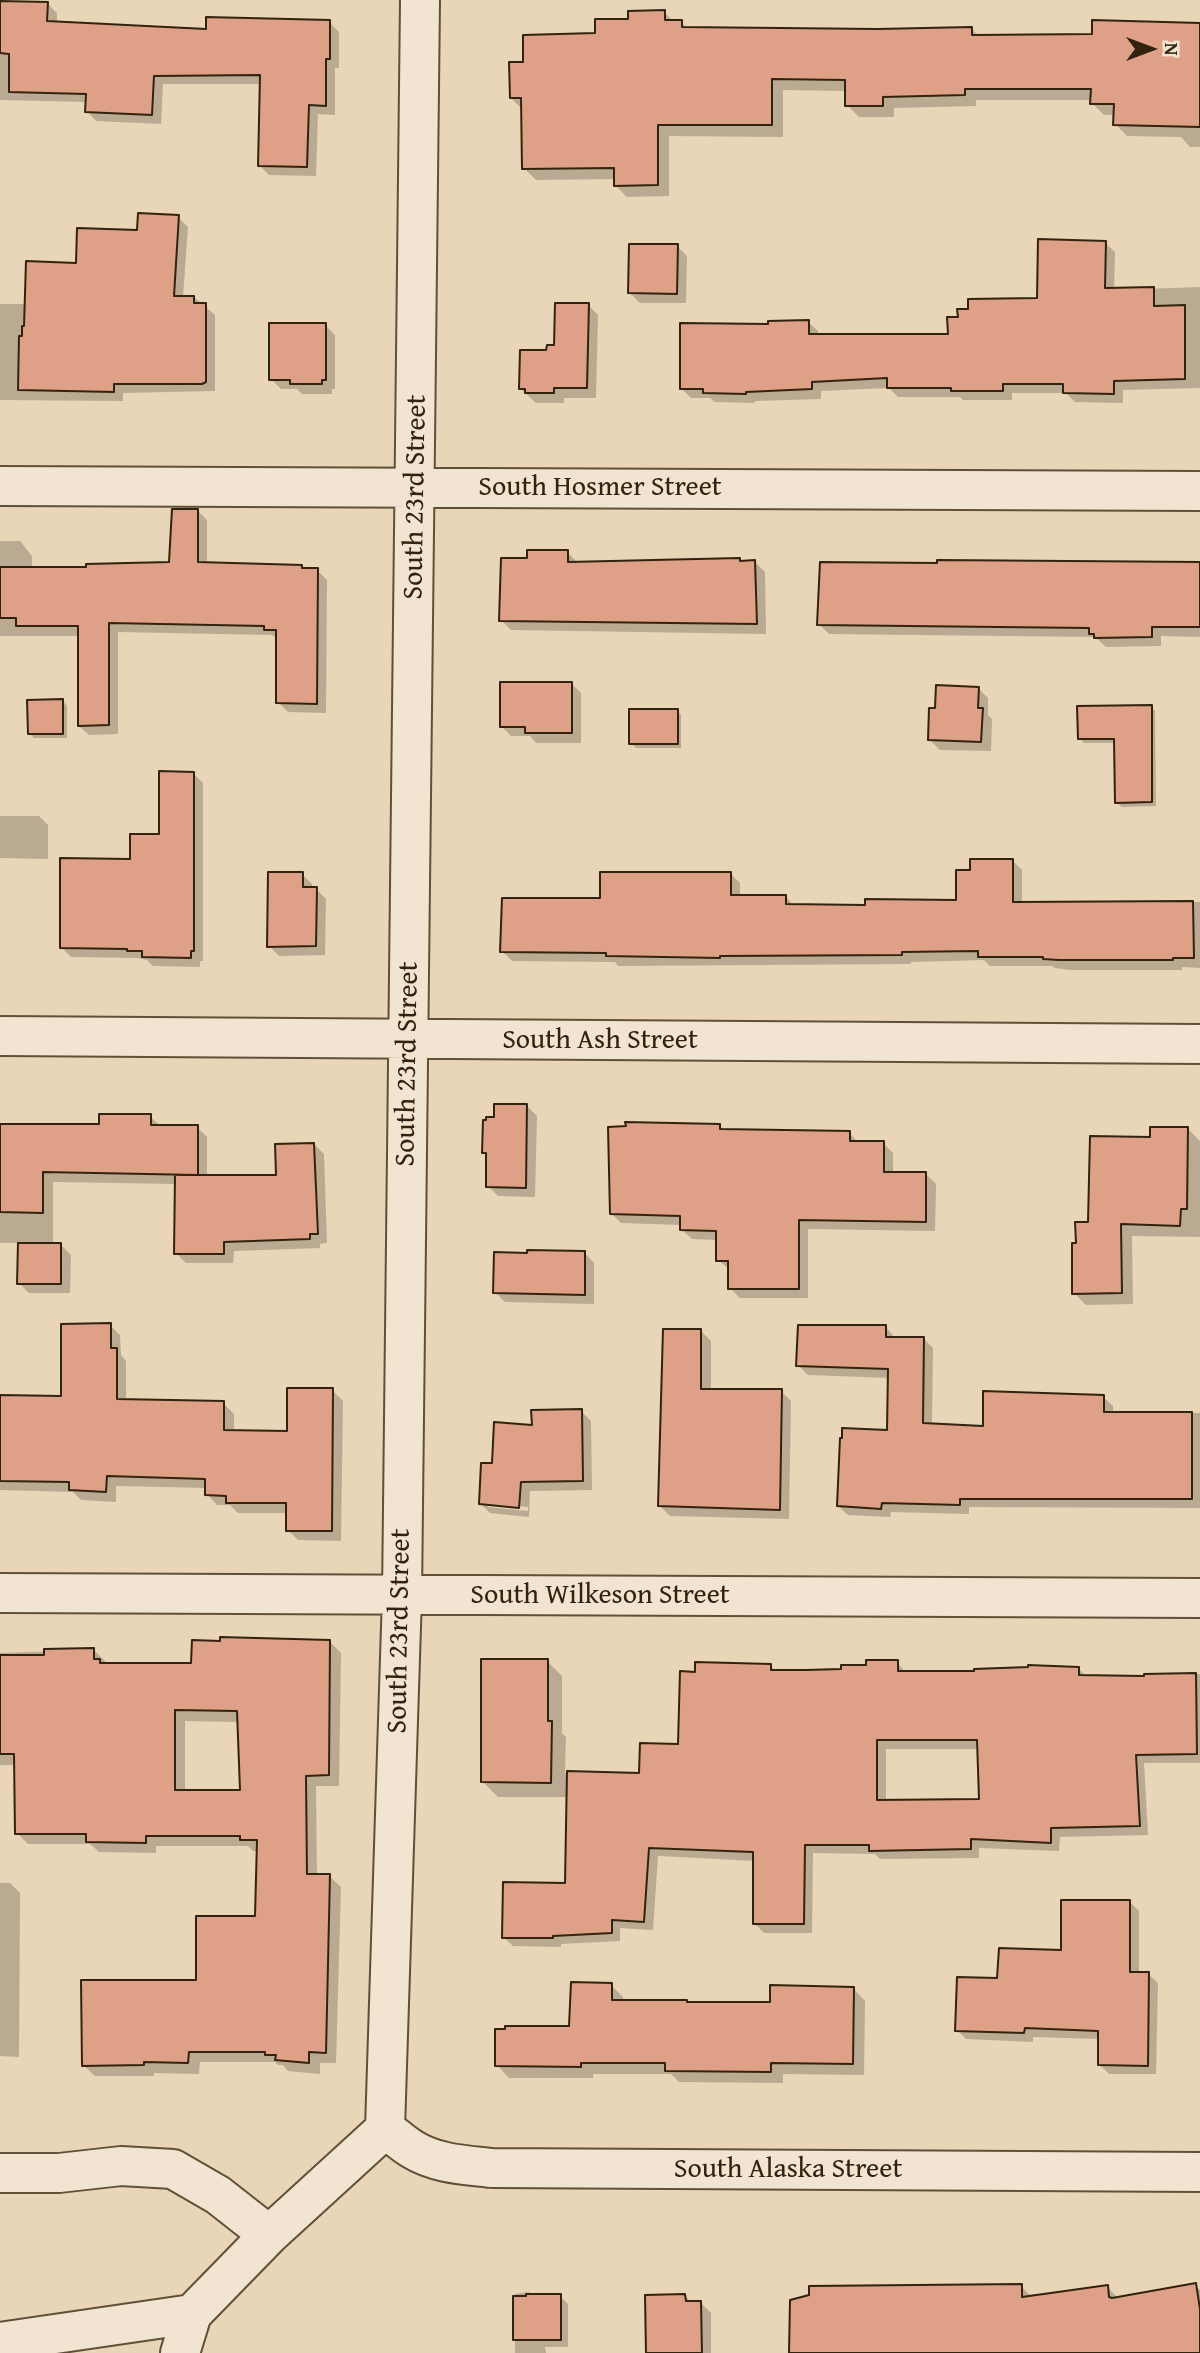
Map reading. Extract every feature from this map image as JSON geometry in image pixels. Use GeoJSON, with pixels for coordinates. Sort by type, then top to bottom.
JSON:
{"type":"FeatureCollection","features":[{"type":"Feature","properties":{"kind":"street","name":"South 23rd Street"},"geometry":{"type":"LineString","coordinates":[[385,2129],[402,1595],[420,0]]}},
{"type":"Feature","properties":{"kind":"street","name":"South Hosmer Street"},"geometry":{"type":"LineString","coordinates":[[0,486],[1200,491]]}},
{"type":"Feature","properties":{"kind":"street","name":"South Ash Street"},"geometry":{"type":"LineString","coordinates":[[0,1036],[1200,1044]]}},
{"type":"Feature","properties":{"kind":"street","name":"South Wilkeson Street"},"geometry":{"type":"LineString","coordinates":[[0,1593],[1200,1598]]}},
{"type":"Feature","properties":{"kind":"street","name":"South Alaska Street"},"geometry":{"type":"LineString","coordinates":[[385,2129],[412,2149],[430,2157],[492,2168],[1200,2172]]}},
{"type":"Feature","properties":{"kind":"street"},"geometry":{"type":"LineString","coordinates":[[180,2353],[192,2314],[269,2235],[385,2129]]}},
{"type":"Feature","properties":{"kind":"street"},"geometry":{"type":"LineString","coordinates":[[0,2173],[59,2174],[121,2166],[173,2169],[218,2194],[269,2235]]}},
{"type":"Feature","properties":{"kind":"street"},"geometry":{"type":"LineString","coordinates":[[0,2342],[192,2314]]}},
{"type":"Feature","properties":{"kind":"building"},"geometry":{"type":"Polygon","coordinates":[[[0,1],[48,2],[47,21],[206,29],[206,17],[330,20],[330,59],[326,59],[326,106],[309,105],[307,167],[258,166],[260,75],[154,76],[152,115],[85,112],[86,94],[9,92],[9,54],[0,53],[0,1]]]}},
{"type":"Feature","properties":{"kind":"building"},"geometry":{"type":"Polygon","coordinates":[[[665,10],[665,20],[682,20],[682,27],[972,27],[972,35],[1092,34],[1092,20],[1200,23],[1200,127],[1113,125],[1114,104],[1090,104],[1091,89],[965,89],[965,95],[883,97],[883,106],[845,106],[845,80],[772,79],[772,125],[658,125],[658,185],[614,186],[614,168],[522,169],[521,98],[510,98],[509,62],[523,62],[523,35],[595,33],[595,19],[628,19],[628,11],[665,10]]]}},
{"type":"Feature","properties":{"kind":"building"},"geometry":{"type":"Polygon","coordinates":[[[138,213],[179,215],[174,296],[194,296],[194,303],[206,303],[206,382],[114,384],[114,392],[18,390],[19,336],[22,336],[24,326],[26,261],[76,263],[77,228],[137,230],[138,213]]]}},
{"type":"Feature","properties":{"kind":"building"},"geometry":{"type":"Polygon","coordinates":[[[1038,239],[1106,241],[1105,288],[1154,287],[1154,306],[1185,305],[1185,379],[1114,381],[1114,394],[1063,393],[1063,384],[1003,384],[1003,391],[887,388],[887,378],[812,382],[812,389],[746,394],[703,393],[703,389],[680,389],[680,323],[768,324],[768,321],[809,320],[809,334],[948,334],[947,317],[958,317],[957,309],[968,309],[968,299],[1037,298],[1038,239]]]}},
{"type":"Feature","properties":{"kind":"building"},"geometry":{"type":"Polygon","coordinates":[[[629,244],[678,244],[677,294],[628,293],[629,244]]]}},
{"type":"Feature","properties":{"kind":"building"},"geometry":{"type":"Polygon","coordinates":[[[555,303],[589,303],[587,388],[554,388],[554,393],[525,393],[525,389],[519,389],[520,350],[546,350],[547,345],[554,345],[555,303]]]}},
{"type":"Feature","properties":{"kind":"building"},"geometry":{"type":"Polygon","coordinates":[[[269,323],[326,323],[326,380],[322,380],[322,384],[290,384],[290,380],[269,380],[269,323]]]}},
{"type":"Feature","properties":{"kind":"building"},"geometry":{"type":"Polygon","coordinates":[[[172,509],[198,509],[198,562],[302,565],[302,568],[318,568],[317,704],[276,703],[276,630],[264,630],[264,626],[109,623],[109,725],[78,726],[78,626],[16,626],[16,618],[0,618],[0,567],[86,567],[86,564],[169,562],[172,509]]]}},
{"type":"Feature","properties":{"kind":"building"},"geometry":{"type":"Polygon","coordinates":[[[527,550],[568,550],[568,562],[740,558],[740,561],[755,560],[757,624],[499,621],[501,558],[527,558],[527,550]]]}},
{"type":"Feature","properties":{"kind":"building"},"geometry":{"type":"Polygon","coordinates":[[[937,560],[1200,562],[1200,627],[1152,627],[1152,637],[1094,638],[1094,634],[1089,634],[1089,628],[817,625],[820,562],[937,563],[937,560]]]}},
{"type":"Feature","properties":{"kind":"building"},"geometry":{"type":"Polygon","coordinates":[[[500,682],[572,682],[572,733],[525,733],[525,727],[500,727],[500,682]]]}},
{"type":"Feature","properties":{"kind":"building"},"geometry":{"type":"Polygon","coordinates":[[[936,685],[979,687],[978,708],[983,708],[981,742],[928,740],[929,708],[935,708],[936,685]]]}},
{"type":"Feature","properties":{"kind":"building"},"geometry":{"type":"Polygon","coordinates":[[[63,699],[63,734],[28,734],[27,700],[63,699]]]}},
{"type":"Feature","properties":{"kind":"building"},"geometry":{"type":"Polygon","coordinates":[[[1152,705],[1152,802],[1115,803],[1114,739],[1078,739],[1077,706],[1152,705]]]}},
{"type":"Feature","properties":{"kind":"building"},"geometry":{"type":"Polygon","coordinates":[[[629,709],[678,709],[678,744],[629,744],[629,709]]]}},
{"type":"Feature","properties":{"kind":"building"},"geometry":{"type":"Polygon","coordinates":[[[159,771],[194,772],[194,951],[191,951],[191,958],[142,957],[142,951],[127,949],[60,948],[60,858],[130,859],[130,834],[159,834],[159,771]]]}},
{"type":"Feature","properties":{"kind":"building"},"geometry":{"type":"Polygon","coordinates":[[[970,859],[1013,859],[1013,902],[1193,901],[1194,958],[1059,960],[1043,957],[978,957],[978,951],[720,958],[500,952],[502,898],[600,898],[600,872],[731,872],[731,895],[786,895],[786,904],[865,905],[865,899],[956,900],[956,870],[970,870],[970,859]]]}},
{"type":"Feature","properties":{"kind":"building"},"geometry":{"type":"Polygon","coordinates":[[[268,872],[303,872],[303,887],[317,887],[316,946],[267,947],[268,872]]]}},
{"type":"Feature","properties":{"kind":"building"},"geometry":{"type":"Polygon","coordinates":[[[494,1104],[527,1104],[526,1188],[486,1187],[486,1153],[482,1153],[483,1120],[486,1120],[486,1117],[494,1117],[494,1104]]]}},
{"type":"Feature","properties":{"kind":"building"},"geometry":{"type":"Polygon","coordinates":[[[99,1114],[151,1114],[151,1125],[198,1125],[198,1175],[43,1172],[43,1213],[0,1212],[0,1124],[99,1124],[99,1114]]]}},
{"type":"Feature","properties":{"kind":"building"},"geometry":{"type":"Polygon","coordinates":[[[625,1122],[720,1124],[720,1129],[850,1131],[850,1141],[884,1141],[884,1172],[926,1172],[926,1222],[799,1220],[799,1289],[728,1289],[728,1261],[716,1261],[716,1231],[680,1230],[680,1216],[610,1214],[608,1127],[626,1126],[625,1122]]]}},
{"type":"Feature","properties":{"kind":"building"},"geometry":{"type":"Polygon","coordinates":[[[1150,1127],[1188,1127],[1187,1209],[1181,1209],[1180,1226],[1121,1224],[1122,1293],[1072,1294],[1072,1243],[1076,1243],[1075,1222],[1088,1222],[1090,1136],[1150,1137],[1150,1127]]]}},
{"type":"Feature","properties":{"kind":"building"},"geometry":{"type":"Polygon","coordinates":[[[314,1143],[318,1234],[310,1234],[310,1239],[224,1242],[224,1254],[174,1254],[175,1175],[276,1175],[275,1144],[314,1143]]]}},
{"type":"Feature","properties":{"kind":"building"},"geometry":{"type":"Polygon","coordinates":[[[18,1243],[61,1243],[61,1284],[17,1284],[18,1243]]]}},
{"type":"Feature","properties":{"kind":"building"},"geometry":{"type":"Polygon","coordinates":[[[527,1250],[585,1251],[585,1295],[493,1293],[494,1252],[527,1253],[527,1250]]]}},
{"type":"Feature","properties":{"kind":"building"},"geometry":{"type":"Polygon","coordinates":[[[111,1323],[111,1348],[117,1348],[117,1399],[224,1401],[224,1430],[287,1431],[287,1388],[333,1388],[332,1531],[286,1531],[286,1503],[226,1503],[226,1496],[205,1495],[205,1479],[107,1476],[106,1492],[69,1490],[69,1482],[0,1481],[0,1395],[61,1396],[61,1324],[111,1323]]]}},
{"type":"Feature","properties":{"kind":"building"},"geometry":{"type":"Polygon","coordinates":[[[798,1325],[886,1325],[886,1337],[924,1337],[923,1423],[983,1426],[983,1391],[1104,1395],[1104,1412],[1192,1412],[1192,1499],[960,1499],[960,1505],[882,1503],[881,1509],[837,1506],[842,1428],[887,1430],[888,1369],[796,1366],[798,1325]]]}},
{"type":"Feature","properties":{"kind":"building"},"geometry":{"type":"Polygon","coordinates":[[[663,1329],[701,1329],[701,1389],[782,1389],[780,1510],[658,1506],[663,1329]]]}},
{"type":"Feature","properties":{"kind":"building"},"geometry":{"type":"Polygon","coordinates":[[[582,1409],[583,1481],[521,1482],[519,1508],[479,1504],[481,1463],[492,1463],[494,1422],[532,1425],[531,1410],[582,1409]]]}},
{"type":"Feature","properties":{"kind":"building"},"geometry":{"type":"Polygon","coordinates":[[[220,1637],[330,1640],[329,1775],[306,1776],[307,1874],[330,1874],[326,2053],[309,2052],[309,2063],[275,2060],[276,2055],[265,2055],[265,2052],[189,2052],[188,2063],[144,2062],[144,2065],[82,2066],[81,1980],[196,1980],[196,1916],[255,1916],[257,1840],[240,1840],[240,1836],[146,1836],[146,1843],[86,1842],[86,1834],[15,1834],[14,1754],[0,1754],[0,1655],[44,1655],[44,1649],[94,1648],[94,1659],[100,1659],[100,1663],[191,1663],[192,1640],[220,1641],[220,1637]],[[175,1710],[175,1790],[240,1790],[237,1711],[175,1710]]]}},
{"type":"Feature","properties":{"kind":"building"},"geometry":{"type":"Polygon","coordinates":[[[481,1659],[548,1659],[548,1721],[552,1721],[551,1783],[481,1782],[481,1659]]]}},
{"type":"Feature","properties":{"kind":"building"},"geometry":{"type":"Polygon","coordinates":[[[866,1660],[898,1660],[898,1671],[974,1671],[1028,1665],[1079,1667],[1079,1675],[1144,1676],[1196,1673],[1197,1754],[1136,1755],[1140,1826],[1051,1828],[1051,1843],[971,1839],[971,1849],[869,1851],[869,1845],[805,1845],[804,1924],[753,1924],[753,1852],[649,1848],[644,1922],[612,1920],[612,1933],[553,1938],[502,1938],[503,1882],[565,1883],[567,1771],[639,1773],[640,1743],[678,1744],[680,1671],[695,1672],[695,1662],[771,1664],[771,1670],[841,1669],[841,1665],[866,1665],[866,1660]],[[877,1740],[877,1800],[979,1799],[977,1740],[877,1740]]]}},
{"type":"Feature","properties":{"kind":"building"},"geometry":{"type":"Polygon","coordinates":[[[1061,1900],[1130,1900],[1130,1972],[1149,1972],[1148,2066],[1098,2065],[1098,2031],[1025,2028],[1024,2033],[955,2031],[957,1977],[997,1978],[999,1948],[1061,1950],[1061,1900]]]}},
{"type":"Feature","properties":{"kind":"building"},"geometry":{"type":"Polygon","coordinates":[[[571,1982],[612,1983],[612,2000],[687,2002],[770,2002],[770,1985],[854,1987],[853,2064],[771,2063],[771,2072],[665,2071],[665,2063],[581,2063],[581,2067],[495,2066],[495,2029],[505,2029],[505,2026],[569,2026],[571,1982]]]}},
{"type":"Feature","properties":{"kind":"building"},"geometry":{"type":"Polygon","coordinates":[[[1196,2283],[1200,2309],[1200,2353],[789,2353],[790,2300],[809,2295],[809,2286],[1022,2284],[1022,2297],[1108,2285],[1109,2297],[1112,2298],[1196,2283]]]}},
{"type":"Feature","properties":{"kind":"building"},"geometry":{"type":"Polygon","coordinates":[[[561,2294],[561,2340],[513,2340],[513,2296],[561,2294]]]}},
{"type":"Feature","properties":{"kind":"building"},"geometry":{"type":"Polygon","coordinates":[[[685,2294],[686,2301],[701,2301],[702,2353],[646,2353],[645,2295],[685,2294]]]}}]}
